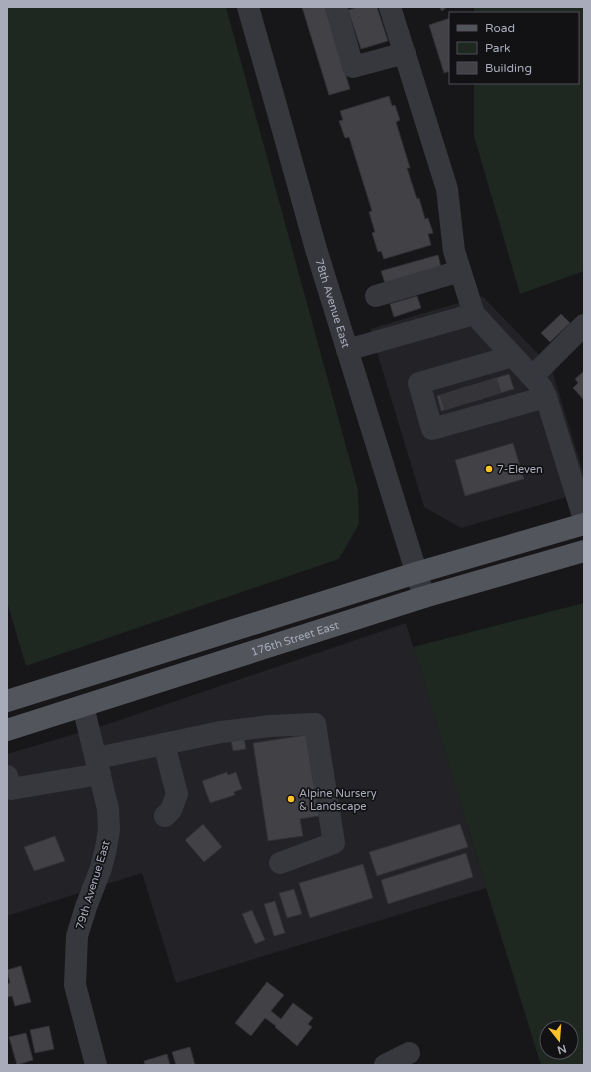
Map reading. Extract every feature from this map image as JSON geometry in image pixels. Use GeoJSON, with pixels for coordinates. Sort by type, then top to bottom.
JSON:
{"type":"FeatureCollection","features":[{"type":"Feature","properties":{"kind":"main road"},"geometry":{"type":"LineString","coordinates":[[7,701],[416,573],[584,524]]}},
{"type":"Feature","properties":{"kind":"main road","name":"176th Street East"},"geometry":{"type":"LineString","coordinates":[[7,730],[424,597],[584,551]]}},
{"type":"Feature","properties":{"kind":"street","name":"78th Avenue East"},"geometry":{"type":"LineString","coordinates":[[248,7],[280,116],[316,249],[424,597]]}},
{"type":"Feature","properties":{"kind":"street"},"geometry":{"type":"LineString","coordinates":[[336,7],[353,67],[404,53]]}},
{"type":"Feature","properties":{"kind":"street"},"geometry":{"type":"LineString","coordinates":[[390,7],[447,189],[454,251],[474,314],[542,388],[584,519]]}},
{"type":"Feature","properties":{"kind":"street"},"geometry":{"type":"LineString","coordinates":[[376,296],[460,271]]}},
{"type":"Feature","properties":{"kind":"street"},"geometry":{"type":"LineString","coordinates":[[347,350],[474,314]]}},
{"type":"Feature","properties":{"kind":"street"},"geometry":{"type":"LineString","coordinates":[[532,377],[584,325]]}},
{"type":"Feature","properties":{"kind":"street"},"geometry":{"type":"LineString","coordinates":[[513,356],[470,394],[546,397]]}},
{"type":"Feature","properties":{"kind":"street","name":"79th Avenue East"},"geometry":{"type":"LineString","coordinates":[[83,706],[108,809],[109,830],[101,868],[77,936],[75,985],[96,1065]]}},
{"type":"Feature","properties":{"kind":"street"},"geometry":{"type":"LineString","coordinates":[[7,776],[11,789],[98,766],[164,744],[222,732],[270,726],[315,724],[334,843],[280,863]]}},
{"type":"Feature","properties":{"kind":"street"},"geometry":{"type":"LineString","coordinates":[[164,744],[177,794],[171,810],[165,816]]}},
{"type":"Feature","properties":{"kind":"street"},"geometry":{"type":"LineString","coordinates":[[385,1065],[408,1053]]}},
{"type":"Feature","properties":{"kind":"shaded area"},"geometry":{"type":"Polygon","coordinates":[[[482,296],[551,367],[584,475],[584,492],[461,528],[424,507],[370,329],[482,296]]]}},
{"type":"Feature","properties":{"kind":"shaded area","name":"Alpine Nursery & Landscape"},"geometry":{"type":"Polygon","coordinates":[[[406,623],[486,888],[176,983],[142,873],[7,916],[7,754],[105,725],[406,623]]]}},
{"type":"Feature","properties":{"kind":"green space"},"geometry":{"type":"Polygon","coordinates":[[[7,7],[226,7],[358,490],[359,524],[339,559],[26,666],[7,602],[7,7]]]}},
{"type":"Feature","properties":{"kind":"green space"},"geometry":{"type":"Polygon","coordinates":[[[584,7],[584,271],[520,294],[474,136],[474,84],[579,84],[579,12],[474,12],[474,8],[584,7]]]}},
{"type":"Feature","properties":{"kind":"green space"},"geometry":{"type":"Polygon","coordinates":[[[584,603],[584,1065],[541,1065],[539,1060],[579,1060],[579,1020],[539,1020],[539,1059],[413,647],[584,603]]]}},
{"type":"Feature","properties":{"kind":"building"},"geometry":{"type":"Polygon","coordinates":[[[302,7],[325,7],[350,89],[329,95],[302,7]]]}},
{"type":"Feature","properties":{"kind":"building"},"geometry":{"type":"Polygon","coordinates":[[[358,7],[377,7],[388,41],[361,49],[348,10],[358,7]]]}},
{"type":"Feature","properties":{"kind":"building"},"geometry":{"type":"Polygon","coordinates":[[[439,7],[447,7],[442,11],[439,7]]]}},
{"type":"Feature","properties":{"kind":"building"},"geometry":{"type":"Polygon","coordinates":[[[449,18],[449,71],[444,73],[429,25],[449,18]]]}},
{"type":"Feature","properties":{"kind":"building"},"geometry":{"type":"Polygon","coordinates":[[[389,96],[392,106],[395,105],[400,120],[396,122],[410,168],[407,168],[417,199],[419,198],[425,219],[428,218],[433,233],[428,234],[431,245],[384,259],[381,251],[378,252],[372,233],[375,232],[369,212],[372,211],[349,137],[345,138],[339,121],[343,120],[340,111],[389,96]]]}},
{"type":"Feature","properties":{"kind":"building"},"geometry":{"type":"Polygon","coordinates":[[[438,255],[441,267],[385,283],[381,271],[438,255]]]}},
{"type":"Feature","properties":{"kind":"building"},"geometry":{"type":"Polygon","coordinates":[[[417,296],[421,308],[394,317],[390,304],[417,296]]]}},
{"type":"Feature","properties":{"kind":"building"},"geometry":{"type":"Polygon","coordinates":[[[561,314],[570,323],[550,342],[541,333],[561,314]]]}},
{"type":"Feature","properties":{"kind":"building"},"geometry":{"type":"Polygon","coordinates":[[[584,371],[584,400],[573,388],[578,383],[575,379],[584,371]]]}},
{"type":"Feature","properties":{"kind":"building"},"geometry":{"type":"Polygon","coordinates":[[[509,374],[514,389],[441,411],[437,396],[509,374]]]}},
{"type":"Feature","properties":{"kind":"building","name":"7-Eleven"},"geometry":{"type":"Polygon","coordinates":[[[513,443],[524,479],[465,496],[455,460],[513,443]]]}},
{"type":"Feature","properties":{"kind":"building"},"geometry":{"type":"Polygon","coordinates":[[[306,735],[319,816],[300,819],[303,836],[268,841],[253,743],[306,735]]]}},
{"type":"Feature","properties":{"kind":"building"},"geometry":{"type":"Polygon","coordinates":[[[244,738],[246,749],[233,751],[231,741],[244,738]]]}},
{"type":"Feature","properties":{"kind":"building"},"geometry":{"type":"Polygon","coordinates":[[[227,772],[228,775],[236,772],[242,789],[234,792],[235,795],[210,803],[202,781],[227,772]]]}},
{"type":"Feature","properties":{"kind":"building"},"geometry":{"type":"Polygon","coordinates":[[[203,824],[222,847],[204,862],[185,840],[203,824]]]}},
{"type":"Feature","properties":{"kind":"building"},"geometry":{"type":"Polygon","coordinates":[[[460,824],[468,847],[377,876],[369,852],[460,824]]]}},
{"type":"Feature","properties":{"kind":"building"},"geometry":{"type":"Polygon","coordinates":[[[55,836],[65,861],[34,871],[24,847],[55,836]]]}},
{"type":"Feature","properties":{"kind":"building"},"geometry":{"type":"Polygon","coordinates":[[[466,853],[473,877],[388,904],[381,880],[466,853]]]}},
{"type":"Feature","properties":{"kind":"building"},"geometry":{"type":"Polygon","coordinates":[[[363,864],[373,898],[310,918],[299,883],[363,864]]]}},
{"type":"Feature","properties":{"kind":"building"},"geometry":{"type":"Polygon","coordinates":[[[294,889],[302,914],[287,918],[279,893],[294,889]]]}},
{"type":"Feature","properties":{"kind":"building"},"geometry":{"type":"Polygon","coordinates":[[[275,901],[285,933],[274,936],[264,904],[275,901]]]}},
{"type":"Feature","properties":{"kind":"building"},"geometry":{"type":"Polygon","coordinates":[[[252,910],[265,940],[255,944],[242,914],[252,910]]]}},
{"type":"Feature","properties":{"kind":"building"},"geometry":{"type":"Polygon","coordinates":[[[21,966],[31,1002],[15,1006],[12,996],[7,997],[7,984],[10,983],[7,970],[21,966]]]}},
{"type":"Feature","properties":{"kind":"building"},"geometry":{"type":"Polygon","coordinates":[[[267,982],[284,995],[271,1011],[281,1019],[293,1003],[313,1018],[308,1024],[312,1027],[297,1046],[275,1027],[276,1026],[265,1018],[251,1036],[235,1023],[267,982]]]}},
{"type":"Feature","properties":{"kind":"building"},"geometry":{"type":"Polygon","coordinates":[[[49,1026],[54,1049],[35,1053],[30,1030],[49,1026]]]}},
{"type":"Feature","properties":{"kind":"building"},"geometry":{"type":"Polygon","coordinates":[[[26,1033],[33,1060],[17,1065],[9,1037],[26,1033]]]}},
{"type":"Feature","properties":{"kind":"building"},"geometry":{"type":"Polygon","coordinates":[[[190,1047],[195,1065],[176,1065],[172,1052],[190,1047]]]}},
{"type":"Feature","properties":{"kind":"building"},"geometry":{"type":"Polygon","coordinates":[[[167,1054],[170,1065],[145,1065],[144,1061],[167,1054]]]}},
{"type":"Feature","properties":{"kind":"tunnel"},"geometry":{"type":"LineString","coordinates":[[486,381],[491,396]]}},
{"type":"Feature","properties":{"kind":"tunnel"},"geometry":{"type":"LineString","coordinates":[[468,386],[472,402]]}},
{"type":"Feature","properties":{"kind":"tunnel"},"geometry":{"type":"LineString","coordinates":[[450,392],[455,407]]}},
{"type":"Feature","properties":{"kind":"place","name":"7-Eleven"},"geometry":{"type":"Point","coordinates":[489,469]}},
{"type":"Feature","properties":{"kind":"place","name":"Alpine Nursery & Landscape"},"geometry":{"type":"Point","coordinates":[291,799]}}]}
